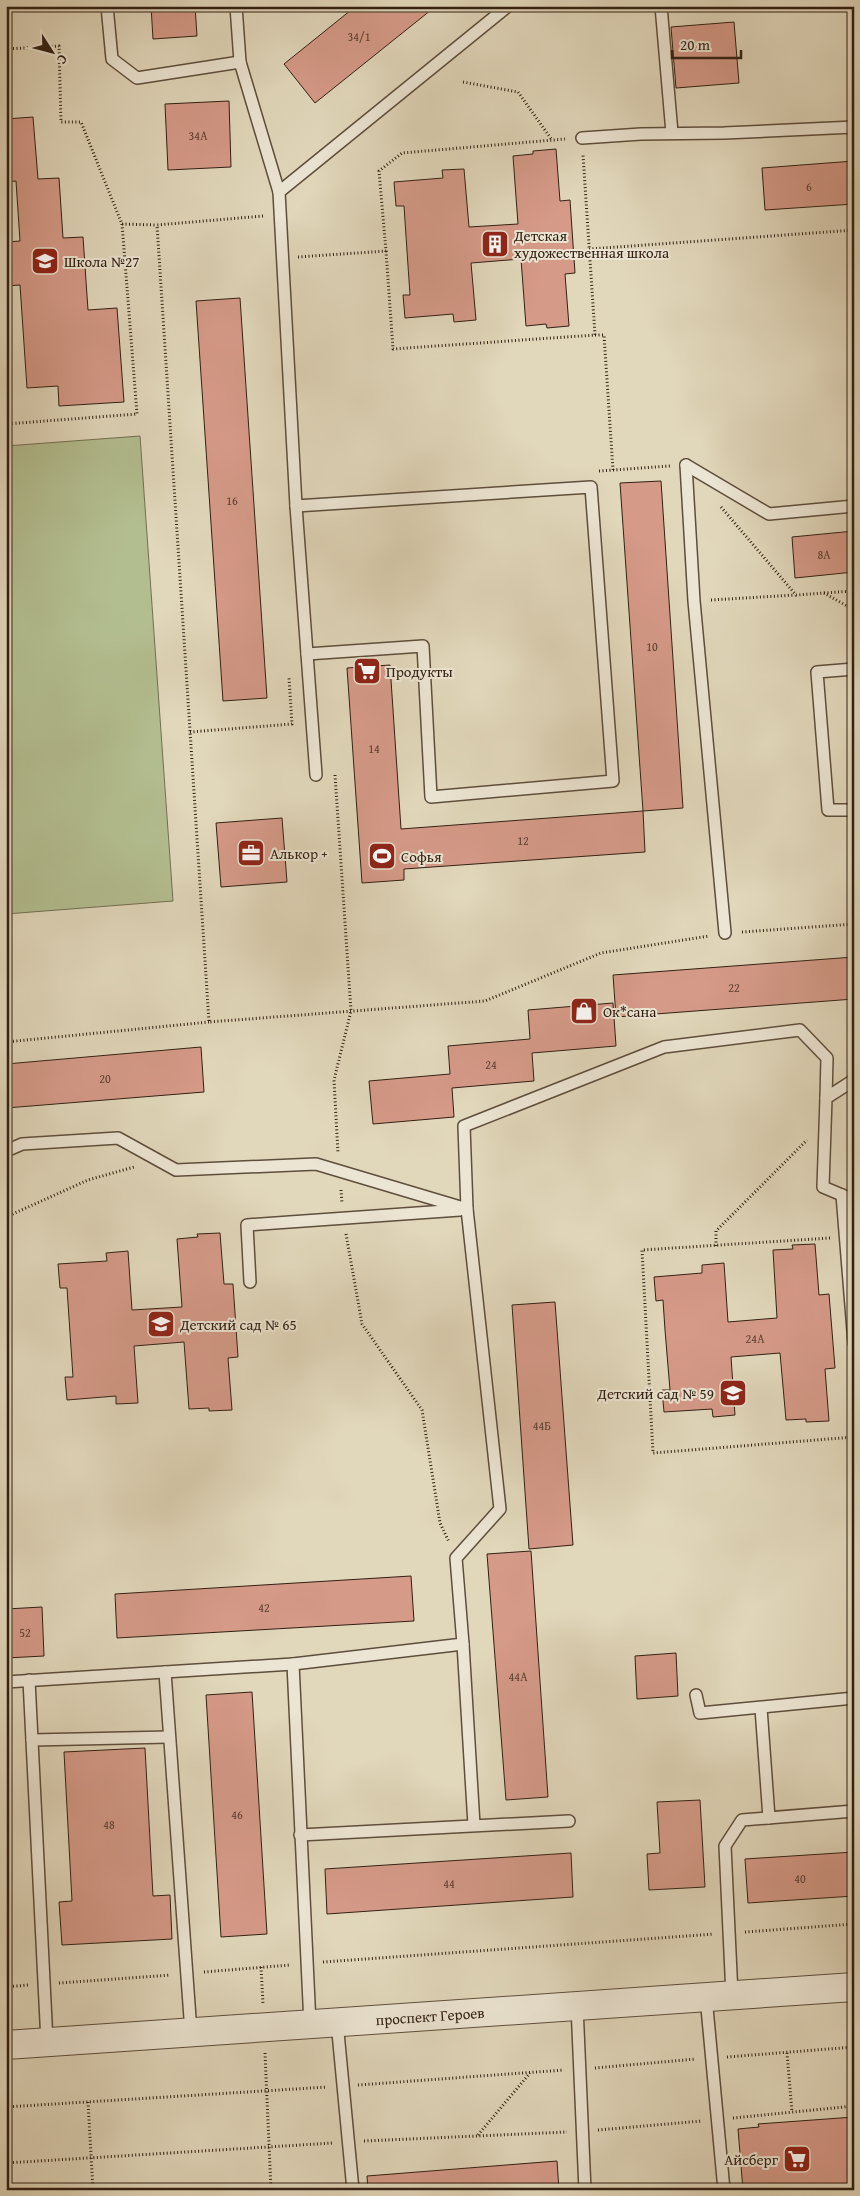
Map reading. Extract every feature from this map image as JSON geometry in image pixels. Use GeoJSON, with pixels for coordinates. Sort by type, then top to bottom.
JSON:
{"type":"FeatureCollection","features":[{"type":"Feature","properties":{"kind":"street","name":"проспект Героев"},"geometry":{"type":"LineString","coordinates":[[6,2045],[854,1986]]}},
{"type":"Feature","properties":{"kind":"lane"},"geometry":{"type":"LineString","coordinates":[[107,6],[112,59],[137,78],[240,62]]}},
{"type":"Feature","properties":{"kind":"lane"},"geometry":{"type":"LineString","coordinates":[[236,6],[240,62],[278,192],[296,506],[316,775]]}},
{"type":"Feature","properties":{"kind":"lane"},"geometry":{"type":"LineString","coordinates":[[278,192],[508,6]]}},
{"type":"Feature","properties":{"kind":"lane"},"geometry":{"type":"LineString","coordinates":[[662,6],[672,132]]}},
{"type":"Feature","properties":{"kind":"lane"},"geometry":{"type":"LineString","coordinates":[[582,138],[672,132],[724,133],[854,127]]}},
{"type":"Feature","properties":{"kind":"lane"},"geometry":{"type":"LineString","coordinates":[[725,933],[694,601],[686,465],[769,514],[854,506]]}},
{"type":"Feature","properties":{"kind":"lane"},"geometry":{"type":"LineString","coordinates":[[296,506],[591,487],[613,780],[431,797],[423,646],[307,654]]}},
{"type":"Feature","properties":{"kind":"lane"},"geometry":{"type":"LineString","coordinates":[[854,670],[818,672],[828,810],[854,810]]}},
{"type":"Feature","properties":{"kind":"lane"},"geometry":{"type":"LineString","coordinates":[[474,1825],[456,1558],[500,1509],[467,1210],[464,1126],[664,1047],[800,1030],[827,1058],[823,1187],[854,1200]]}},
{"type":"Feature","properties":{"kind":"lane"},"geometry":{"type":"LineString","coordinates":[[826,1098],[854,1080]]}},
{"type":"Feature","properties":{"kind":"lane"},"geometry":{"type":"LineString","coordinates":[[6,1151],[22,1144],[118,1138],[176,1170],[316,1164],[467,1210]]}},
{"type":"Feature","properties":{"kind":"lane"},"geometry":{"type":"LineString","coordinates":[[842,1195],[854,1342]]}},
{"type":"Feature","properties":{"kind":"lane"},"geometry":{"type":"LineString","coordinates":[[250,1282],[247,1225],[467,1210]]}},
{"type":"Feature","properties":{"kind":"lane"},"geometry":{"type":"LineString","coordinates":[[6,1682],[293,1664],[463,1644]]}},
{"type":"Feature","properties":{"kind":"lane"},"geometry":{"type":"LineString","coordinates":[[293,1664],[310,2024]]}},
{"type":"Feature","properties":{"kind":"lane"},"geometry":{"type":"LineString","coordinates":[[165,1672],[191,2032]]}},
{"type":"Feature","properties":{"kind":"lane"},"geometry":{"type":"LineString","coordinates":[[29,1680],[47,2042]]}},
{"type":"Feature","properties":{"kind":"lane"},"geometry":{"type":"LineString","coordinates":[[696,1695],[700,1713],[853,1703]]}},
{"type":"Feature","properties":{"kind":"lane"},"geometry":{"type":"LineString","coordinates":[[762,1708],[769,1818]]}},
{"type":"Feature","properties":{"kind":"lane"},"geometry":{"type":"LineString","coordinates":[[32,1740],[170,1736]]}},
{"type":"Feature","properties":{"kind":"lane"},"geometry":{"type":"LineString","coordinates":[[724,2190],[712,2058],[729,1933],[725,1846],[742,1820],[854,1812]]}},
{"type":"Feature","properties":{"kind":"lane"},"geometry":{"type":"LineString","coordinates":[[300,1835],[569,1821]]}},
{"type":"Feature","properties":{"kind":"lane"},"geometry":{"type":"LineString","coordinates":[[577,2006],[586,2190]]}},
{"type":"Feature","properties":{"kind":"lane"},"geometry":{"type":"LineString","coordinates":[[337,2022],[353,2190]]}},
{"type":"Feature","properties":{"kind":"path"},"geometry":{"type":"LineString","coordinates":[[6,49],[59,46],[61,122],[81,122],[122,224],[137,414],[6,424]]}},
{"type":"Feature","properties":{"kind":"path"},"geometry":{"type":"LineString","coordinates":[[464,82],[518,92],[552,140]]}},
{"type":"Feature","properties":{"kind":"path"},"geometry":{"type":"LineString","coordinates":[[595,336],[582,138],[402,153],[378,171],[393,349],[595,336],[604,335],[613,470]]}},
{"type":"Feature","properties":{"kind":"path"},"geometry":{"type":"LineString","coordinates":[[122,224],[158,225],[265,216]]}},
{"type":"Feature","properties":{"kind":"path"},"geometry":{"type":"LineString","coordinates":[[158,225],[209,1022]]}},
{"type":"Feature","properties":{"kind":"path"},"geometry":{"type":"LineString","coordinates":[[589,249],[854,230]]}},
{"type":"Feature","properties":{"kind":"path"},"geometry":{"type":"LineString","coordinates":[[282,258],[386,251]]}},
{"type":"Feature","properties":{"kind":"path"},"geometry":{"type":"LineString","coordinates":[[824,593],[854,591]]}},
{"type":"Feature","properties":{"kind":"path"},"geometry":{"type":"LineString","coordinates":[[694,601],[796,595]]}},
{"type":"Feature","properties":{"kind":"path"},"geometry":{"type":"LineString","coordinates":[[190,732],[292,724],[289,674]]}},
{"type":"Feature","properties":{"kind":"path"},"geometry":{"type":"LineString","coordinates":[[334,768],[351,1012],[334,1080],[339,1171],[344,1218],[362,1324],[422,1410],[440,1524],[456,1558]]}},
{"type":"Feature","properties":{"kind":"path"},"geometry":{"type":"LineString","coordinates":[[6,1042],[209,1022],[485,1001],[602,953],[725,933],[854,924]]}},
{"type":"Feature","properties":{"kind":"path"},"geometry":{"type":"LineString","coordinates":[[716,1246],[716,1231],[825,1122]]}},
{"type":"Feature","properties":{"kind":"path"},"geometry":{"type":"LineString","coordinates":[[6,1217],[88,1180],[158,1160]]}},
{"type":"Feature","properties":{"kind":"path"},"geometry":{"type":"LineString","coordinates":[[845,1237],[642,1250],[654,1453],[854,1437]]}},
{"type":"Feature","properties":{"kind":"path"},"geometry":{"type":"LineString","coordinates":[[6,1986],[854,1924]]}},
{"type":"Feature","properties":{"kind":"path"},"geometry":{"type":"LineString","coordinates":[[261,1967],[272,2190]]}},
{"type":"Feature","properties":{"kind":"path"},"geometry":{"type":"LineString","coordinates":[[6,2107],[343,2086],[854,2047]]}},
{"type":"Feature","properties":{"kind":"path"},"geometry":{"type":"LineString","coordinates":[[787,2053],[792,2112]]}},
{"type":"Feature","properties":{"kind":"path"},"geometry":{"type":"LineString","coordinates":[[478,2135],[530,2072]]}},
{"type":"Feature","properties":{"kind":"path"},"geometry":{"type":"LineString","coordinates":[[88,2102],[93,2190]]}},
{"type":"Feature","properties":{"kind":"path"},"geometry":{"type":"LineString","coordinates":[[6,2163],[349,2142],[583,2131],[854,2106]]}},
{"type":"Feature","properties":{"kind":"green space"},"geometry":{"type":"Polygon","coordinates":[[[140,436],[173,901],[6,914],[6,446],[140,436]]]}},
{"type":"Feature","properties":{"kind":"building"},"geometry":{"type":"Polygon","coordinates":[[[151,6],[195,6],[197,36],[153,39],[151,6]]]}},
{"type":"Feature","properties":{"kind":"building"},"geometry":{"type":"Polygon","coordinates":[[[356,6],[436,6],[315,103],[284,64],[356,6]]]}},
{"type":"Feature","properties":{"kind":"building"},"geometry":{"type":"Polygon","coordinates":[[[734,22],[739,83],[676,88],[671,27],[734,22]]]}},
{"type":"Feature","properties":{"kind":"building"},"geometry":{"type":"Polygon","coordinates":[[[229,101],[231,167],[168,170],[165,104],[229,101]]]}},
{"type":"Feature","properties":{"kind":"building","name":"Школа №27"},"geometry":{"type":"Polygon","coordinates":[[[33,117],[38,179],[59,178],[63,238],[83,237],[88,310],[117,308],[124,402],[59,406],[58,386],[27,388],[20,285],[6,286],[6,242],[20,241],[16,181],[6,182],[6,119],[33,117]]]}},
{"type":"Feature","properties":{"kind":"building","name":"Детская художественная школа"},"geometry":{"type":"Polygon","coordinates":[[[556,149],[560,201],[570,200],[575,273],[565,274],[569,326],[547,328],[546,324],[526,326],[521,259],[471,263],[476,320],[454,322],[453,314],[405,318],[403,295],[410,295],[404,206],[396,206],[394,182],[443,178],[442,170],[464,169],[469,227],[518,224],[513,156],[533,154],[533,151],[556,149]]]}},
{"type":"Feature","properties":{"kind":"building"},"geometry":{"type":"Polygon","coordinates":[[[854,161],[854,204],[765,210],[762,168],[854,161]]]}},
{"type":"Feature","properties":{"kind":"building"},"geometry":{"type":"Polygon","coordinates":[[[240,298],[267,698],[223,701],[196,301],[240,298]]]}},
{"type":"Feature","properties":{"kind":"building"},"geometry":{"type":"Polygon","coordinates":[[[661,481],[683,808],[643,811],[620,483],[661,481]]]}},
{"type":"Feature","properties":{"kind":"building"},"geometry":{"type":"Polygon","coordinates":[[[854,531],[854,572],[795,578],[792,537],[854,531]]]}},
{"type":"Feature","properties":{"kind":"building"},"geometry":{"type":"Polygon","coordinates":[[[390,665],[401,829],[643,811],[645,852],[404,869],[404,880],[362,883],[347,668],[390,665]]]}},
{"type":"Feature","properties":{"kind":"building","name":"Алькор +"},"geometry":{"type":"Polygon","coordinates":[[[282,818],[287,882],[221,887],[216,823],[282,818]]]}},
{"type":"Feature","properties":{"kind":"building"},"geometry":{"type":"Polygon","coordinates":[[[854,957],[854,999],[616,1017],[613,975],[854,957]]]}},
{"type":"Feature","properties":{"kind":"building"},"geometry":{"type":"Polygon","coordinates":[[[613,1003],[616,1046],[532,1053],[534,1081],[452,1088],[454,1117],[373,1124],[369,1081],[450,1074],[448,1046],[530,1039],[528,1010],[613,1003]]]}},
{"type":"Feature","properties":{"kind":"building"},"geometry":{"type":"Polygon","coordinates":[[[201,1047],[204,1092],[6,1108],[6,1064],[201,1047]]]}},
{"type":"Feature","properties":{"kind":"building"},"geometry":{"type":"Polygon","coordinates":[[[220,1233],[224,1284],[233,1284],[238,1357],[228,1358],[232,1410],[209,1411],[209,1408],[189,1409],[184,1342],[134,1346],[138,1403],[116,1404],[116,1396],[67,1400],[65,1377],[73,1377],[67,1288],[60,1288],[58,1264],[107,1261],[106,1253],[128,1251],[132,1310],[182,1307],[177,1239],[198,1237],[197,1234],[220,1233]]]}},
{"type":"Feature","properties":{"kind":"building"},"geometry":{"type":"Polygon","coordinates":[[[815,1244],[819,1295],[829,1294],[835,1368],[825,1369],[829,1421],[806,1422],[806,1419],[786,1420],[780,1353],[731,1357],[735,1415],[713,1417],[712,1409],[664,1412],[662,1390],[670,1390],[663,1300],[656,1301],[654,1277],[702,1273],[702,1265],[724,1263],[728,1322],[777,1318],[773,1250],[793,1249],[792,1245],[815,1244]]]}},
{"type":"Feature","properties":{"kind":"building"},"geometry":{"type":"Polygon","coordinates":[[[555,1302],[573,1545],[529,1549],[512,1305],[555,1302]]]}},
{"type":"Feature","properties":{"kind":"building"},"geometry":{"type":"Polygon","coordinates":[[[531,1551],[548,1797],[506,1800],[487,1554],[531,1551]]]}},
{"type":"Feature","properties":{"kind":"building"},"geometry":{"type":"Polygon","coordinates":[[[411,1576],[414,1621],[117,1638],[115,1594],[411,1576]]]}},
{"type":"Feature","properties":{"kind":"building"},"geometry":{"type":"Polygon","coordinates":[[[42,1607],[44,1656],[6,1658],[6,1609],[42,1607]]]}},
{"type":"Feature","properties":{"kind":"building"},"geometry":{"type":"Polygon","coordinates":[[[676,1653],[678,1696],[637,1699],[635,1656],[676,1653]]]}},
{"type":"Feature","properties":{"kind":"building"},"geometry":{"type":"Polygon","coordinates":[[[252,1692],[267,1934],[221,1937],[206,1695],[252,1692]]]}},
{"type":"Feature","properties":{"kind":"building"},"geometry":{"type":"Polygon","coordinates":[[[145,1748],[153,1896],[170,1895],[172,1939],[62,1945],[59,1902],[72,1901],[64,1752],[145,1748]]]}},
{"type":"Feature","properties":{"kind":"building"},"geometry":{"type":"Polygon","coordinates":[[[700,1800],[705,1887],[649,1890],[647,1854],[660,1853],[657,1802],[700,1800]]]}},
{"type":"Feature","properties":{"kind":"building"},"geometry":{"type":"Polygon","coordinates":[[[854,1852],[854,1896],[748,1903],[745,1859],[854,1852]]]}},
{"type":"Feature","properties":{"kind":"building"},"geometry":{"type":"Polygon","coordinates":[[[571,1853],[573,1897],[327,1914],[325,1869],[571,1853]]]}},
{"type":"Feature","properties":{"kind":"building","name":"Айсберг"},"geometry":{"type":"Polygon","coordinates":[[[854,2117],[854,2190],[743,2190],[738,2129],[759,2127],[758,2124],[854,2117]]]}},
{"type":"Feature","properties":{"kind":"building"},"geometry":{"type":"Polygon","coordinates":[[[557,2161],[559,2190],[368,2190],[367,2176],[557,2161]]]}},
{"type":"Feature","properties":{"kind":"place","name":"Детская художественная школа"},"geometry":{"type":"Point","coordinates":[495,244]}},
{"type":"Feature","properties":{"kind":"place","name":"Школа №27"},"geometry":{"type":"Point","coordinates":[45,261]}},
{"type":"Feature","properties":{"kind":"place","name":"Продукты"},"geometry":{"type":"Point","coordinates":[367,671]}},
{"type":"Feature","properties":{"kind":"place","name":"Алькор +"},"geometry":{"type":"Point","coordinates":[251,853]}},
{"type":"Feature","properties":{"kind":"place","name":"Софья"},"geometry":{"type":"Point","coordinates":[382,856]}},
{"type":"Feature","properties":{"kind":"place","name":"Ок*сана"},"geometry":{"type":"Point","coordinates":[584,1011]}},
{"type":"Feature","properties":{"kind":"place","name":"Детский сад № 65"},"geometry":{"type":"Point","coordinates":[161,1324]}},
{"type":"Feature","properties":{"kind":"place","name":"Детский сад № 59"},"geometry":{"type":"Point","coordinates":[733,1393]}},
{"type":"Feature","properties":{"kind":"place","name":"Айсберг"},"geometry":{"type":"Point","coordinates":[797,2159]}}]}
